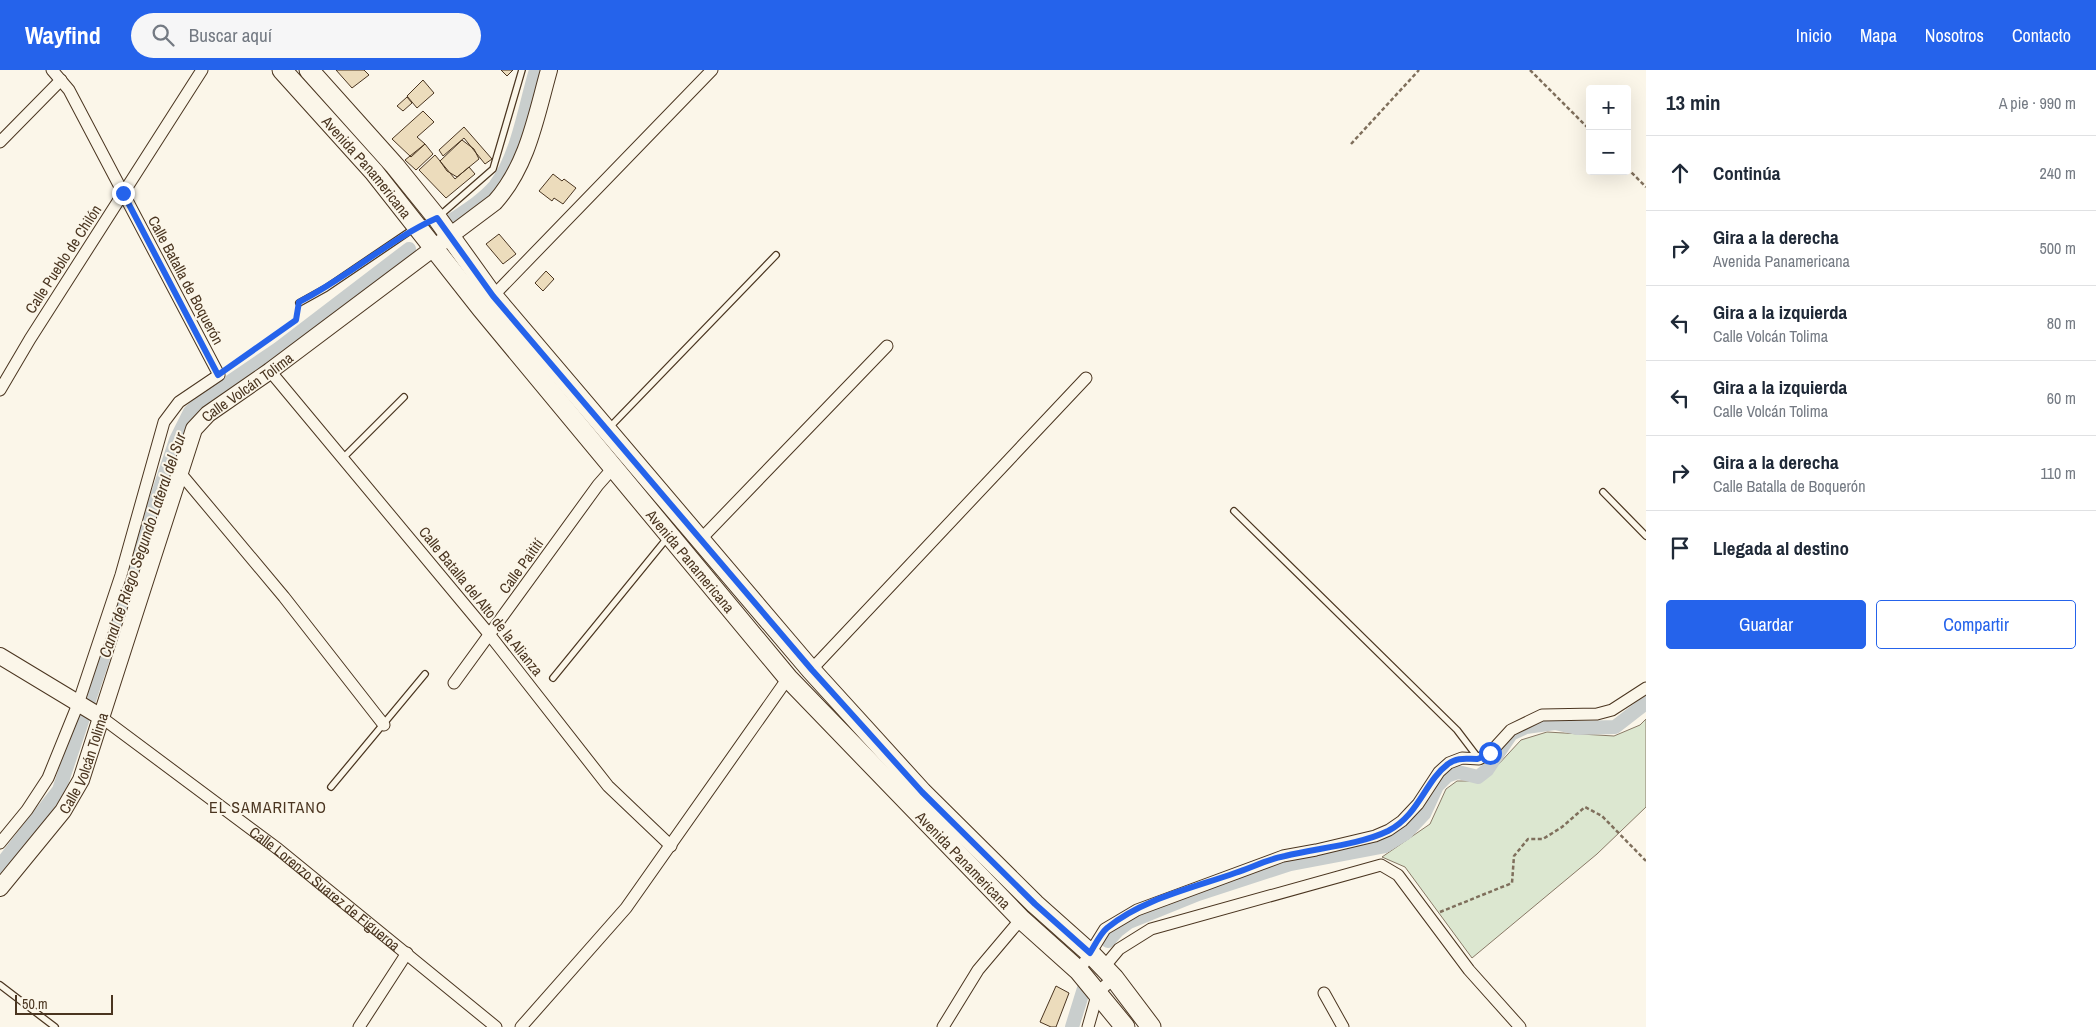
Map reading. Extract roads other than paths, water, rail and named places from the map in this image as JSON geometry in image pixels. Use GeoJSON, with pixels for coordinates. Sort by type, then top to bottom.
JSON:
{"type":"FeatureCollection","features":[{"type":"Feature","properties":{"kind":"main road","name":"Avenida Panamericana"},"geometry":{"type":"LineString","coordinates":[[282,70],[374,172],[433,248],[788,678],[1021,919],[1079,971],[1125,1027]]}},
{"type":"Feature","properties":{"kind":"main road","name":"Avenida Panamericana"},"geometry":{"type":"LineString","coordinates":[[309,70],[395,166],[450,235],[493,296],[812,670],[922,792],[1035,904],[1109,972],[1151,1027]]}},
{"type":"Feature","properties":{"kind":"street","name":"Calle Batalla de Boquerón"},"geometry":{"type":"LineString","coordinates":[[52,70],[69,90],[218,375]]}},
{"type":"Feature","properties":{"kind":"street","name":"Calle Pueblo de Chilón"},"geometry":{"type":"LineString","coordinates":[[0,390],[30,339],[202,70]]}},
{"type":"Feature","properties":{"kind":"street","name":"Calle Volcán Tolima"},"geometry":{"type":"LineString","coordinates":[[0,843],[27,810],[90,711],[180,474],[194,429],[208,414],[270,371],[450,235],[474,220],[495,202],[509,184],[526,152],[549,70]]}},
{"type":"Feature","properties":{"kind":"street"},"geometry":{"type":"LineString","coordinates":[[493,296],[712,70]]}},
{"type":"Feature","properties":{"kind":"street"},"geometry":{"type":"LineString","coordinates":[[0,142],[61,80]]}},
{"type":"Feature","properties":{"kind":"street"},"geometry":{"type":"LineString","coordinates":[[700,540],[887,346]]}},
{"type":"Feature","properties":{"kind":"street","name":"Calle Batalla del Alto de la Alianza"},"geometry":{"type":"LineString","coordinates":[[270,371],[344,457],[490,634],[608,786],[672,846]]}},
{"type":"Feature","properties":{"kind":"street","name":"Calle Volcán Tolima"},"geometry":{"type":"LineString","coordinates":[[0,888],[74,795],[81,780],[90,711],[121,575],[164,422],[179,402],[218,375]]}},
{"type":"Feature","properties":{"kind":"street"},"geometry":{"type":"LineString","coordinates":[[812,670],[1086,378]]}},
{"type":"Feature","properties":{"kind":"street","name":"Calle Paitití"},"geometry":{"type":"LineString","coordinates":[[454,683],[598,485],[614,468]]}},
{"type":"Feature","properties":{"kind":"street"},"geometry":{"type":"LineString","coordinates":[[180,474],[284,597],[384,725]]}},
{"type":"Feature","properties":{"kind":"street","name":"Calle Lorenzo Suarez de Figueroa"},"geometry":{"type":"LineString","coordinates":[[0,656],[90,711],[278,849],[496,1027]]}},
{"type":"Feature","properties":{"kind":"street"},"geometry":{"type":"LineString","coordinates":[[521,1027],[626,908],[672,846],[788,678]]}},
{"type":"Feature","properties":{"kind":"street"},"geometry":{"type":"LineString","coordinates":[[1079,971],[1105,929],[1136,910],[1167,897],[1283,856],[1333,846],[1389,830],[1402,821],[1418,804],[1439,772],[1449,763],[1462,758],[1479,759],[1490,753],[1511,730],[1542,715],[1597,714],[1612,710],[1646,688]]}},
{"type":"Feature","properties":{"kind":"street"},"geometry":{"type":"LineString","coordinates":[[1088,1027],[1098,992],[1119,949],[1151,929],[1381,865],[1398,874],[1469,970],[1520,1027]]}},
{"type":"Feature","properties":{"kind":"street"},"geometry":{"type":"LineString","coordinates":[[943,1027],[978,970],[1021,919]]}},
{"type":"Feature","properties":{"kind":"street"},"geometry":{"type":"LineString","coordinates":[[359,1027],[407,953]]}},
{"type":"Feature","properties":{"kind":"street"},"geometry":{"type":"LineString","coordinates":[[1324,993],[1343,1027]]}},
{"type":"Feature","properties":{"kind":"lane"},"geometry":{"type":"LineString","coordinates":[[299,302],[326,288],[416,227],[437,218],[493,169],[522,70]]}},
{"type":"Feature","properties":{"kind":"lane"},"geometry":{"type":"LineString","coordinates":[[608,429],[776,255]]}},
{"type":"Feature","properties":{"kind":"lane"},"geometry":{"type":"LineString","coordinates":[[344,457],[404,397]]}},
{"type":"Feature","properties":{"kind":"lane"},"geometry":{"type":"LineString","coordinates":[[1603,492],[1646,536]]}},
{"type":"Feature","properties":{"kind":"lane"},"geometry":{"type":"LineString","coordinates":[[1234,511],[1457,730],[1479,759]]}},
{"type":"Feature","properties":{"kind":"lane"},"geometry":{"type":"LineString","coordinates":[[553,678],[670,535]]}},
{"type":"Feature","properties":{"kind":"lane"},"geometry":{"type":"LineString","coordinates":[[331,787],[425,674]]}},
{"type":"Feature","properties":{"kind":"lane"},"geometry":{"type":"LineString","coordinates":[[0,986],[55,1027]]}},
{"type":"Feature","properties":{"kind":"waterway","name":"Canal de Riego Segundo Lateral del Sur"},"geometry":{"type":"LineString","coordinates":[[452,220],[485,196],[503,174],[515,146],[536,70]]}},
{"type":"Feature","properties":{"kind":"waterway","name":"Canal de Riego Segundo Lateral del Sur"},"geometry":{"type":"LineString","coordinates":[[0,866],[59,790],[176,440],[190,412],[203,400],[278,349],[409,249]]}},
{"type":"Feature","properties":{"kind":"waterway"},"geometry":{"type":"LineString","coordinates":[[1108,941],[1129,922],[1198,894],[1290,864],[1385,846],[1406,833],[1424,814],[1437,786],[1447,776],[1458,772],[1478,777],[1487,770],[1511,734],[1526,727],[1555,723],[1577,728],[1615,727],[1646,703]]}},
{"type":"Feature","properties":{"kind":"waterway"},"geometry":{"type":"LineString","coordinates":[[1072,1027],[1085,985]]}},
{"type":"Feature","properties":{"kind":"district","name":"EL SAMARITANO"},"geometry":{"type":"Point","coordinates":[268,807]}}]}
